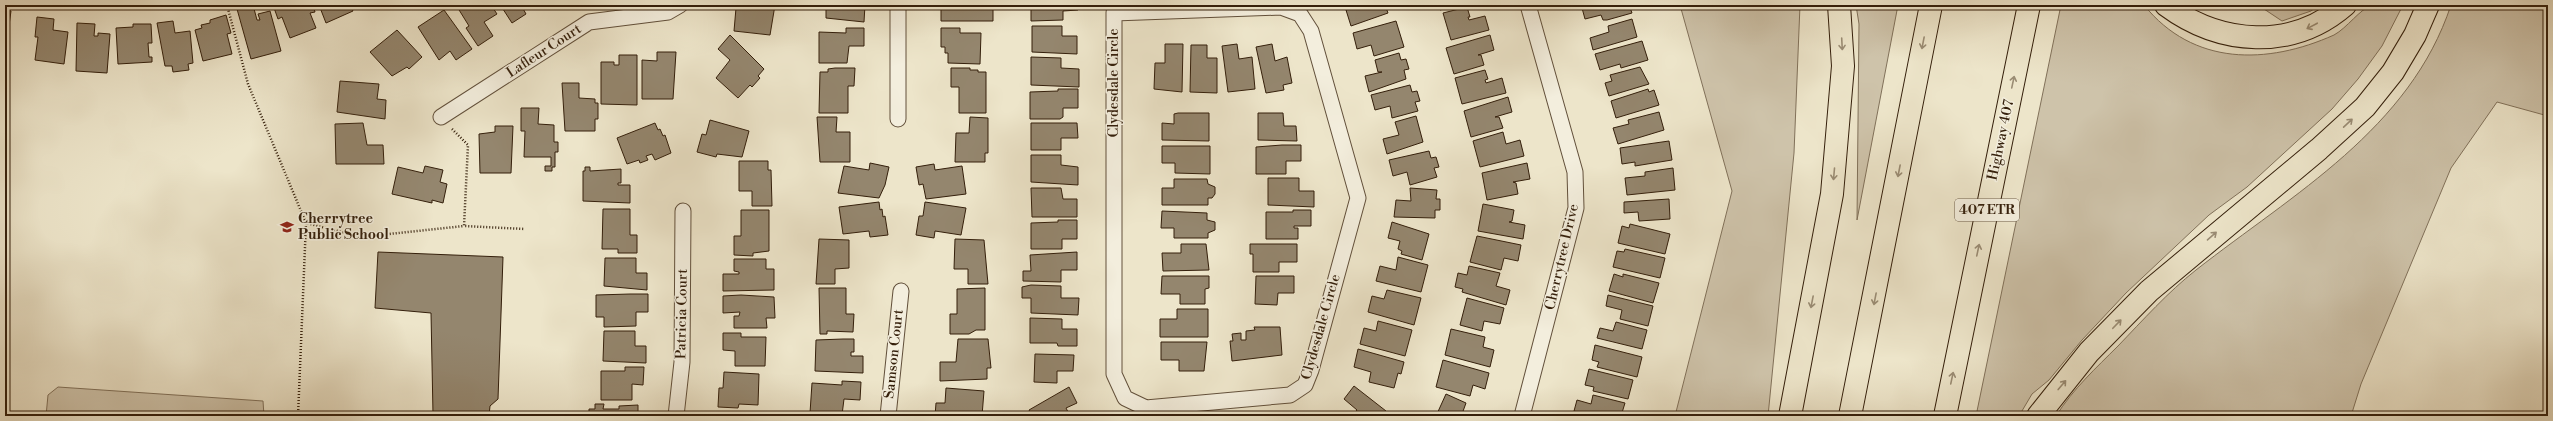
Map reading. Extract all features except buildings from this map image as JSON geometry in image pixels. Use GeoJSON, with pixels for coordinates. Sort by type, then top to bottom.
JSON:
{"type":"FeatureCollection","features":[{"type":"Feature","properties":{"kind":"highway"},"geometry":{"type":"LineString","coordinates":[[1790,416],[1832,194],[1843,66],[1839,5]]}},
{"type":"Feature","properties":{"kind":"highway"},"geometry":{"type":"LineString","coordinates":[[1850,416],[1931,5]]}},
{"type":"Feature","properties":{"kind":"highway","name":"Highway 407"},"geometry":{"type":"LineString","coordinates":[[1944,416],[2029,5]]}},
{"type":"Feature","properties":{"kind":"highway"},"geometry":{"type":"LineString","coordinates":[[2166,5],[2187,20],[2216,32],[2243,37],[2270,38],[2304,30],[2335,14],[2345,5]]}},
{"type":"Feature","properties":{"kind":"highway"},"geometry":{"type":"LineString","coordinates":[[2038,416],[2089,352],[2149,291],[2319,149],[2365,107],[2393,72],[2415,36],[2428,5]]}},
{"type":"Feature","properties":{"kind":"street","name":"Lafleur Court"},"geometry":{"type":"LineString","coordinates":[[441,117],[589,22],[668,12],[680,5]]}},
{"type":"Feature","properties":{"kind":"street"},"geometry":{"type":"LineString","coordinates":[[898,5],[898,119]]}},
{"type":"Feature","properties":{"kind":"street","name":"Cherrytree Drive"},"geometry":{"type":"LineString","coordinates":[[1522,416],[1576,208],[1575,172],[1528,5]]}},
{"type":"Feature","properties":{"kind":"street","name":"Clydesdale Circle"},"geometry":{"type":"LineString","coordinates":[[1281,7],[1300,14],[1311,32],[1358,198],[1311,370],[1305,385],[1290,395],[1146,408],[1125,398],[1114,374],[1114,9],[1281,7]]}},
{"type":"Feature","properties":{"kind":"street","name":"Patricia Court"},"geometry":{"type":"LineString","coordinates":[[676,416],[682,362],[683,211]]}},
{"type":"Feature","properties":{"kind":"street","name":"Samson Court"},"geometry":{"type":"LineString","coordinates":[[888,416],[900,291]]}},
{"type":"Feature","properties":{"kind":"path"},"geometry":{"type":"LineString","coordinates":[[227,5],[248,84],[306,223],[298,416]]}},
{"type":"Feature","properties":{"kind":"path"},"geometry":{"type":"LineString","coordinates":[[441,117],[468,145],[464,226]]}},
{"type":"Feature","properties":{"kind":"path"},"geometry":{"type":"LineString","coordinates":[[306,223],[361,237],[464,226],[525,229]]}},
{"type":"Feature","properties":{"kind":"shaded area"},"geometry":{"type":"Polygon","coordinates":[[[1680,5],[1800,5],[1794,153],[1768,416],[1675,416],[1732,191],[1680,5]]]}},
{"type":"Feature","properties":{"kind":"shaded area"},"geometry":{"type":"Polygon","coordinates":[[[1856,5],[1898,5],[1857,220],[1859,24],[1856,5]]]}},
{"type":"Feature","properties":{"kind":"shaded area"},"geometry":{"type":"Polygon","coordinates":[[[2061,5],[2144,5],[2163,25],[2185,40],[2208,49],[2232,54],[2257,55],[2283,52],[2309,45],[2334,35],[2344,28],[2363,10],[2372,5],[2403,5],[2382,46],[2358,79],[2332,109],[2247,187],[2209,215],[2126,293],[2082,340],[2049,380],[2032,394],[2019,416],[1976,416],[2061,5]]]}},
{"type":"Feature","properties":{"kind":"shaded area"},"geometry":{"type":"Polygon","coordinates":[[[2258,5],[2319,5],[2311,11],[2282,21],[2258,5]]]}},
{"type":"Feature","properties":{"kind":"shaded area"},"geometry":{"type":"Polygon","coordinates":[[[2451,5],[2548,5],[2548,116],[2497,102],[2451,168],[2361,384],[2351,416],[2056,416],[2085,379],[2156,306],[2196,270],[2344,156],[2378,123],[2408,88],[2432,49],[2451,5]]]}},
{"type":"Feature","properties":{"kind":"shaded area"},"geometry":{"type":"Polygon","coordinates":[[[58,387],[263,401],[264,416],[46,416],[48,395],[58,387]]]}},
{"type":"Feature","properties":{"kind":"place","name":"Cherrytree Public School"},"geometry":{"type":"Point","coordinates":[287,227]}}]}
